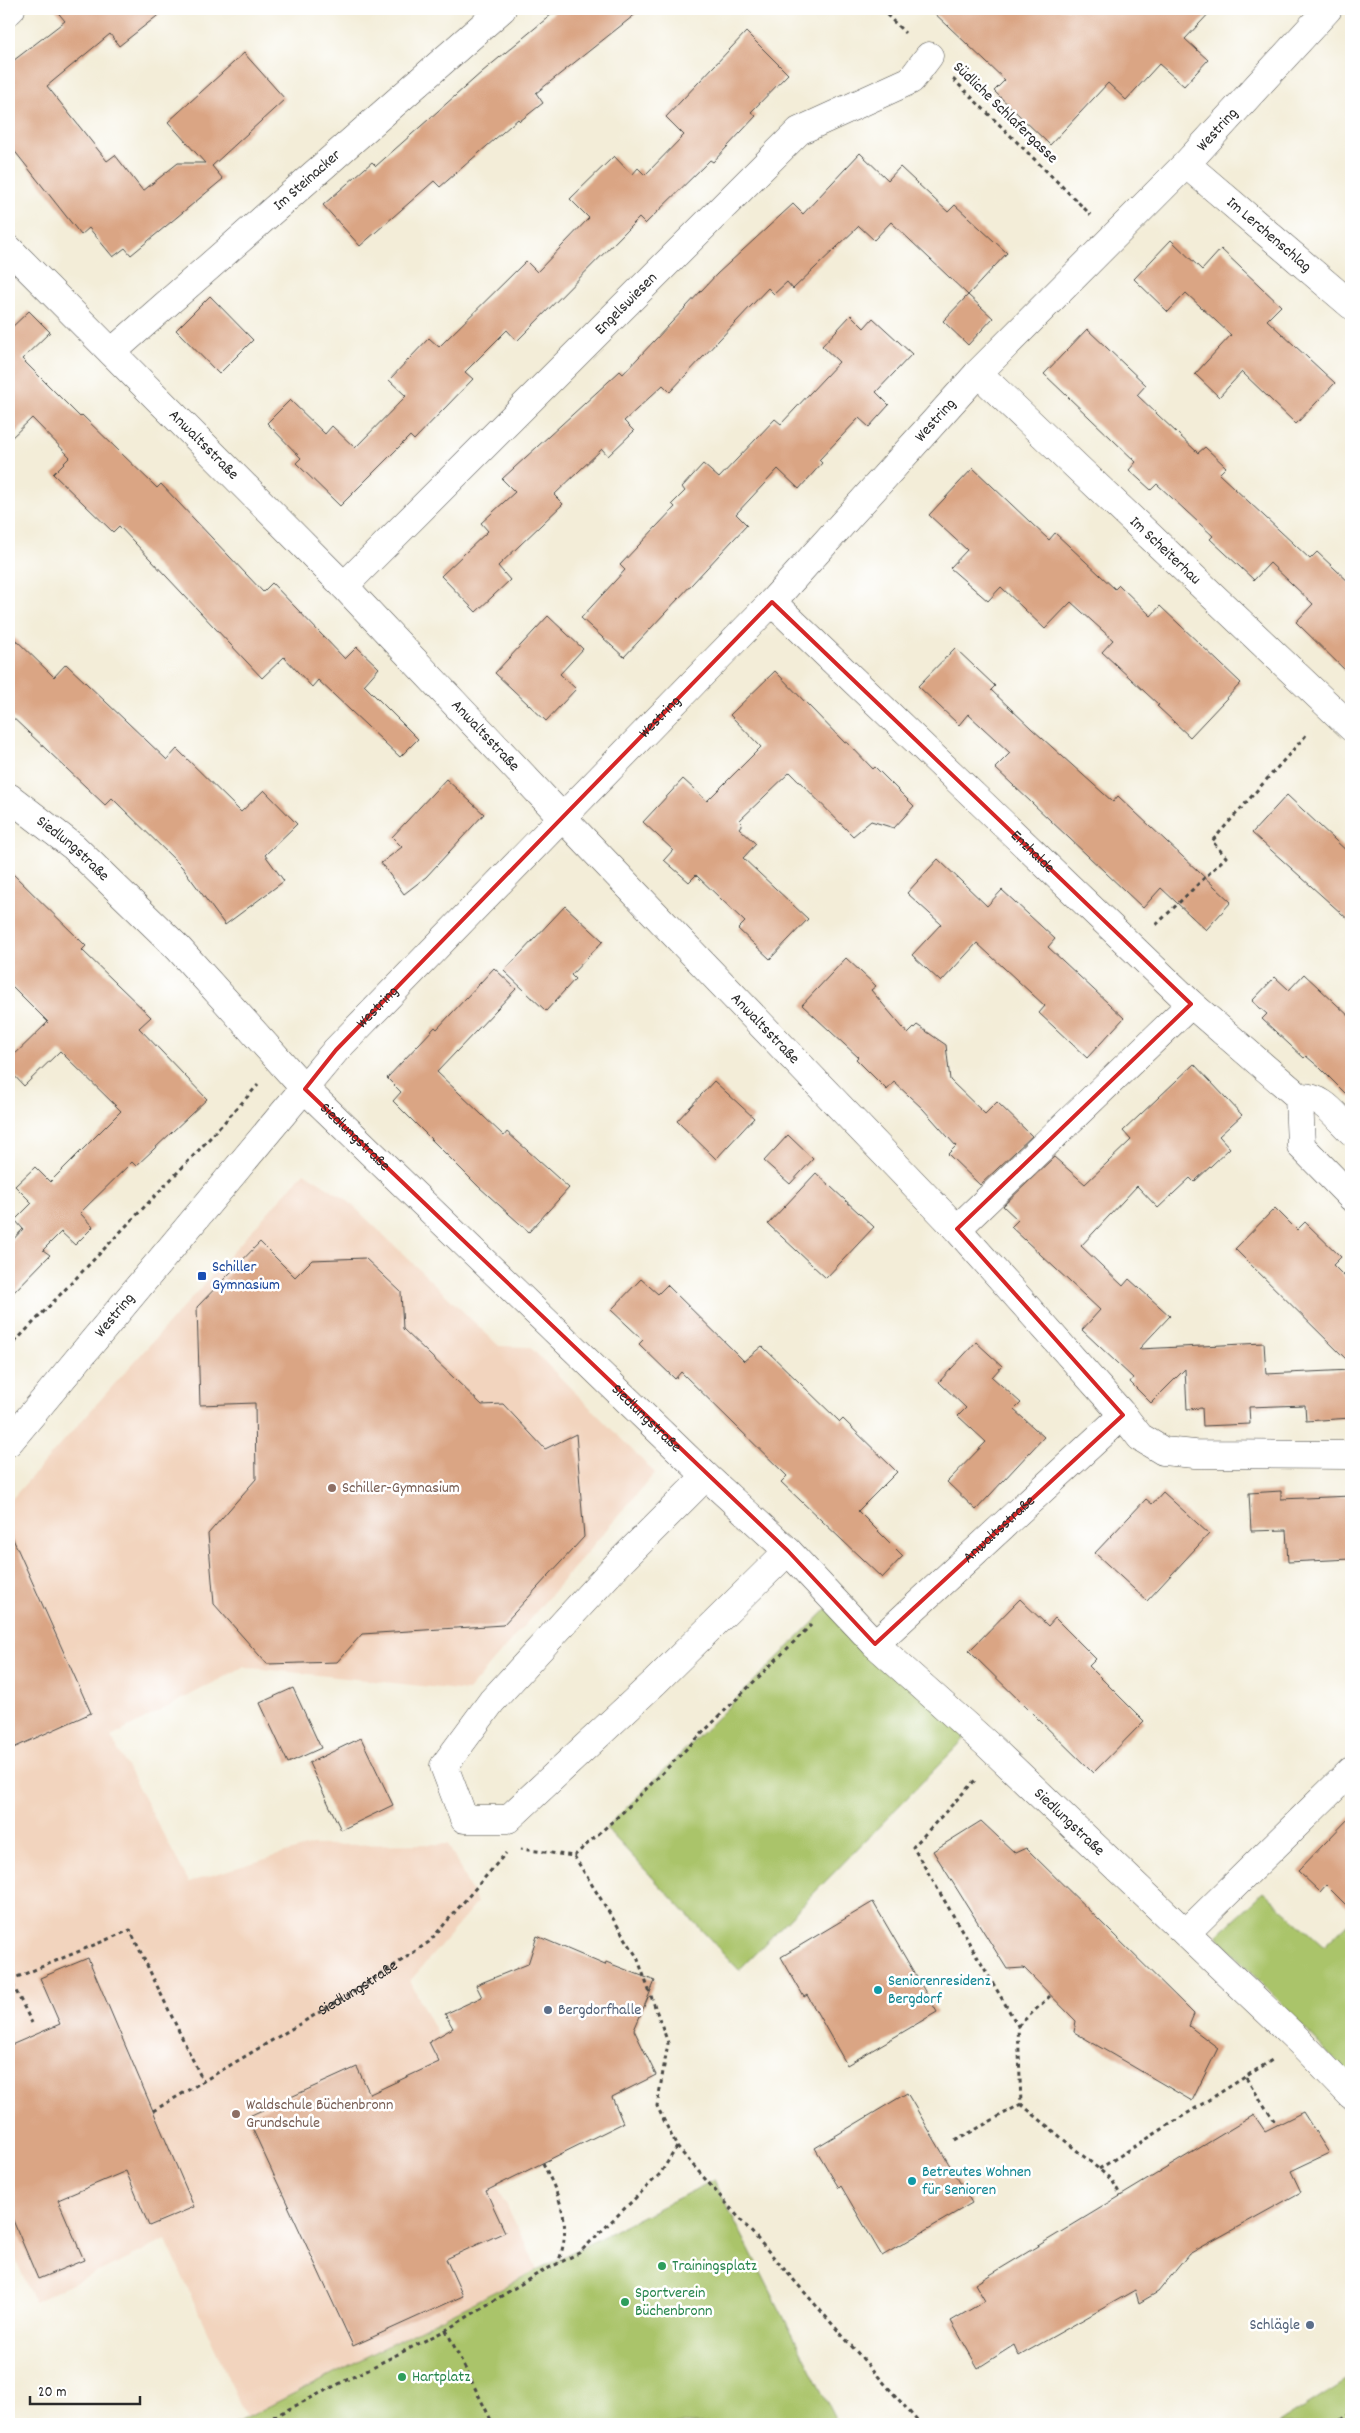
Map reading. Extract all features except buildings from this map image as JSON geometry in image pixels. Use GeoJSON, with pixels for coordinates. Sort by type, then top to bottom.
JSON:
{"type":"FeatureCollection","features":[{"type":"Feature","properties":{"kind":"street","name":"Im Steinacker"},"geometry":{"type":"LineString","coordinates":[[112,352],[502,9]]}},
{"type":"Feature","properties":{"kind":"street","name":"Westring"},"geometry":{"type":"LineString","coordinates":[[9,1442],[336,1050],[772,602],[978,373],[1112,235],[1186,164],[1328,9]]}},
{"type":"Feature","properties":{"kind":"street","name":"Engelswiesen"},"geometry":{"type":"LineString","coordinates":[[344,586],[799,132],[911,80],[929,56]]}},
{"type":"Feature","properties":{"kind":"street","name":"Im Lerchenschlag"},"geometry":{"type":"LineString","coordinates":[[1186,164],[1351,305]]}},
{"type":"Feature","properties":{"kind":"street","name":"Anwaltsstraße"},"geometry":{"type":"LineString","coordinates":[[9,250],[344,586],[562,817],[957,1228],[1123,1415],[1140,1437],[1163,1451],[1195,1454],[1351,1455]]}},
{"type":"Feature","properties":{"kind":"street","name":"Im Scheiterhau"},"geometry":{"type":"LineString","coordinates":[[978,373],[1351,727]]}},
{"type":"Feature","properties":{"kind":"street","name":"Enzhalde"},"geometry":{"type":"LineString","coordinates":[[772,602],[1191,1004],[1298,1097],[1311,1097],[1320,1100],[1351,1132]]}},
{"type":"Feature","properties":{"kind":"street","name":"Siedlungstraße"},"geometry":{"type":"LineString","coordinates":[[9,797],[74,847],[178,948],[304,1089],[706,1476],[788,1552],[875,1644],[998,1755],[1300,2041],[1351,2094]]}},
{"type":"Feature","properties":{"kind":"street"},"geometry":{"type":"LineString","coordinates":[[957,1228],[1191,1004]]}},
{"type":"Feature","properties":{"kind":"street"},"geometry":{"type":"LineString","coordinates":[[1298,1097],[1300,1146],[1351,1197]]}},
{"type":"Feature","properties":{"kind":"street","name":"Anwaltsstraße"},"geometry":{"type":"LineString","coordinates":[[875,1644],[1123,1415]]}},
{"type":"Feature","properties":{"kind":"street"},"geometry":{"type":"LineString","coordinates":[[706,1476],[616,1566],[492,1702],[444,1766],[464,1819],[508,1819],[655,1682],[788,1552]]}},
{"type":"Feature","properties":{"kind":"street"},"geometry":{"type":"LineString","coordinates":[[1186,1933],[1351,1771]]}},
{"type":"Feature","properties":{"kind":"path","name":"Südliche Schlafergasse"},"geometry":{"type":"LineString","coordinates":[[881,9],[1112,235]]}},
{"type":"Feature","properties":{"kind":"path"},"geometry":{"type":"LineString","coordinates":[[1133,948],[1226,856],[1212,840],[1330,708]]}},
{"type":"Feature","properties":{"kind":"path"},"geometry":{"type":"LineString","coordinates":[[9,1348],[198,1151],[279,1061]]}},
{"type":"Feature","properties":{"kind":"path"},"geometry":{"type":"LineString","coordinates":[[508,1819],[511,1847],[574,1856],[624,1812],[834,1601]]}},
{"type":"Feature","properties":{"kind":"path"},"geometry":{"type":"LineString","coordinates":[[998,1755],[913,1847],[1018,2026],[1021,2104],[1112,2180],[1121,2196]]}},
{"type":"Feature","properties":{"kind":"path","name":"Siedlungstraße"},"geometry":{"type":"LineString","coordinates":[[154,2111],[362,1987],[428,1942],[511,1847]]}},
{"type":"Feature","properties":{"kind":"path"},"geometry":{"type":"LineString","coordinates":[[574,1856],[637,1957],[668,2043],[657,2106],[677,2147],[920,2424]]}},
{"type":"Feature","properties":{"kind":"path"},"geometry":{"type":"LineString","coordinates":[[32,2023],[10,1979],[130,1930],[203,2081]]}},
{"type":"Feature","properties":{"kind":"path"},"geometry":{"type":"LineString","coordinates":[[1018,2026],[1050,1996]]}},
{"type":"Feature","properties":{"kind":"path"},"geometry":{"type":"LineString","coordinates":[[1099,2169],[1246,2078],[1300,2041]]}},
{"type":"Feature","properties":{"kind":"path"},"geometry":{"type":"LineString","coordinates":[[1246,2078],[1277,2125]]}},
{"type":"Feature","properties":{"kind":"path"},"geometry":{"type":"LineString","coordinates":[[955,2142],[1021,2104]]}},
{"type":"Feature","properties":{"kind":"path"},"geometry":{"type":"LineString","coordinates":[[259,2424],[446,2330],[579,2253],[660,2174],[677,2147]]}},
{"type":"Feature","properties":{"kind":"path"},"geometry":{"type":"LineString","coordinates":[[543,2163],[564,2212],[564,2248],[558,2264]]}},
{"type":"Feature","properties":{"kind":"path"},"geometry":{"type":"LineString","coordinates":[[446,2330],[492,2424]]}},
{"type":"Feature","properties":{"kind":"path"},"geometry":{"type":"LineString","coordinates":[[1335,2424],[1351,2412]]}},
{"type":"Feature","properties":{"kind":"highlighted area"},"geometry":{"type":"Polygon","coordinates":[[[772,602],[1191,1004],[957,1229],[1123,1415],[875,1644],[788,1551],[305,1089],[336,1050],[772,602]]]}},
{"type":"Feature","properties":{"kind":"shaded area"},"geometry":{"type":"Polygon","coordinates":[[[304,1172],[346,1199],[499,1346],[530,1347],[655,1473],[468,1691],[243,1667],[111,1737],[189,1882],[312,1845],[448,1844],[477,1903],[410,1981],[438,2036],[429,2042],[539,2273],[247,2420],[166,2240],[34,2302],[9,2244],[9,1502],[304,1172]]]}},
{"type":"Feature","properties":{"kind":"green space"},"geometry":{"type":"Polygon","coordinates":[[[835,1601],[972,1731],[739,1970],[606,1828],[835,1601]]]}},
{"type":"Feature","properties":{"kind":"green space"},"geometry":{"type":"Polygon","coordinates":[[[1264,1892],[1324,1946],[1349,1922],[1351,1924],[1351,2078],[1217,1935],[1264,1892]]]}},
{"type":"Feature","properties":{"kind":"green space","name":"Trainingsplatz"},"geometry":{"type":"Polygon","coordinates":[[[714,2180],[838,2424],[234,2424],[714,2180]]]}},
{"type":"Feature","properties":{"kind":"green space"},"geometry":{"type":"Polygon","coordinates":[[[1351,2377],[1351,2424],[1277,2424],[1351,2377]]]}},
{"type":"Feature","properties":{"kind":"place","name":"Schiller Gymnasium"},"geometry":{"type":"Point","coordinates":[202,1276]}},
{"type":"Feature","properties":{"kind":"place","name":"Schiller-Gymnasium"},"geometry":{"type":"Point","coordinates":[332,1488]}},
{"type":"Feature","properties":{"kind":"place","name":"Seniorenresidenz Bergdorf"},"geometry":{"type":"Point","coordinates":[878,1990]}},
{"type":"Feature","properties":{"kind":"place","name":"Bergdorfhalle"},"geometry":{"type":"Point","coordinates":[548,2010]}},
{"type":"Feature","properties":{"kind":"place","name":"Waldschule Büchenbronn Grundschule"},"geometry":{"type":"Point","coordinates":[236,2114]}},
{"type":"Feature","properties":{"kind":"place","name":"Betreutes Wohnen für Senioren"},"geometry":{"type":"Point","coordinates":[912,2181]}},
{"type":"Feature","properties":{"kind":"place","name":"Trainingsplatz"},"geometry":{"type":"Point","coordinates":[662,2266]}},
{"type":"Feature","properties":{"kind":"place","name":"Sportverein Büchenbronn"},"geometry":{"type":"Point","coordinates":[625,2302]}},
{"type":"Feature","properties":{"kind":"place","name":"Schlägle"},"geometry":{"type":"Point","coordinates":[1310,2325]}},
{"type":"Feature","properties":{"kind":"place","name":"Hartplatz"},"geometry":{"type":"Point","coordinates":[402,2377]}}]}
